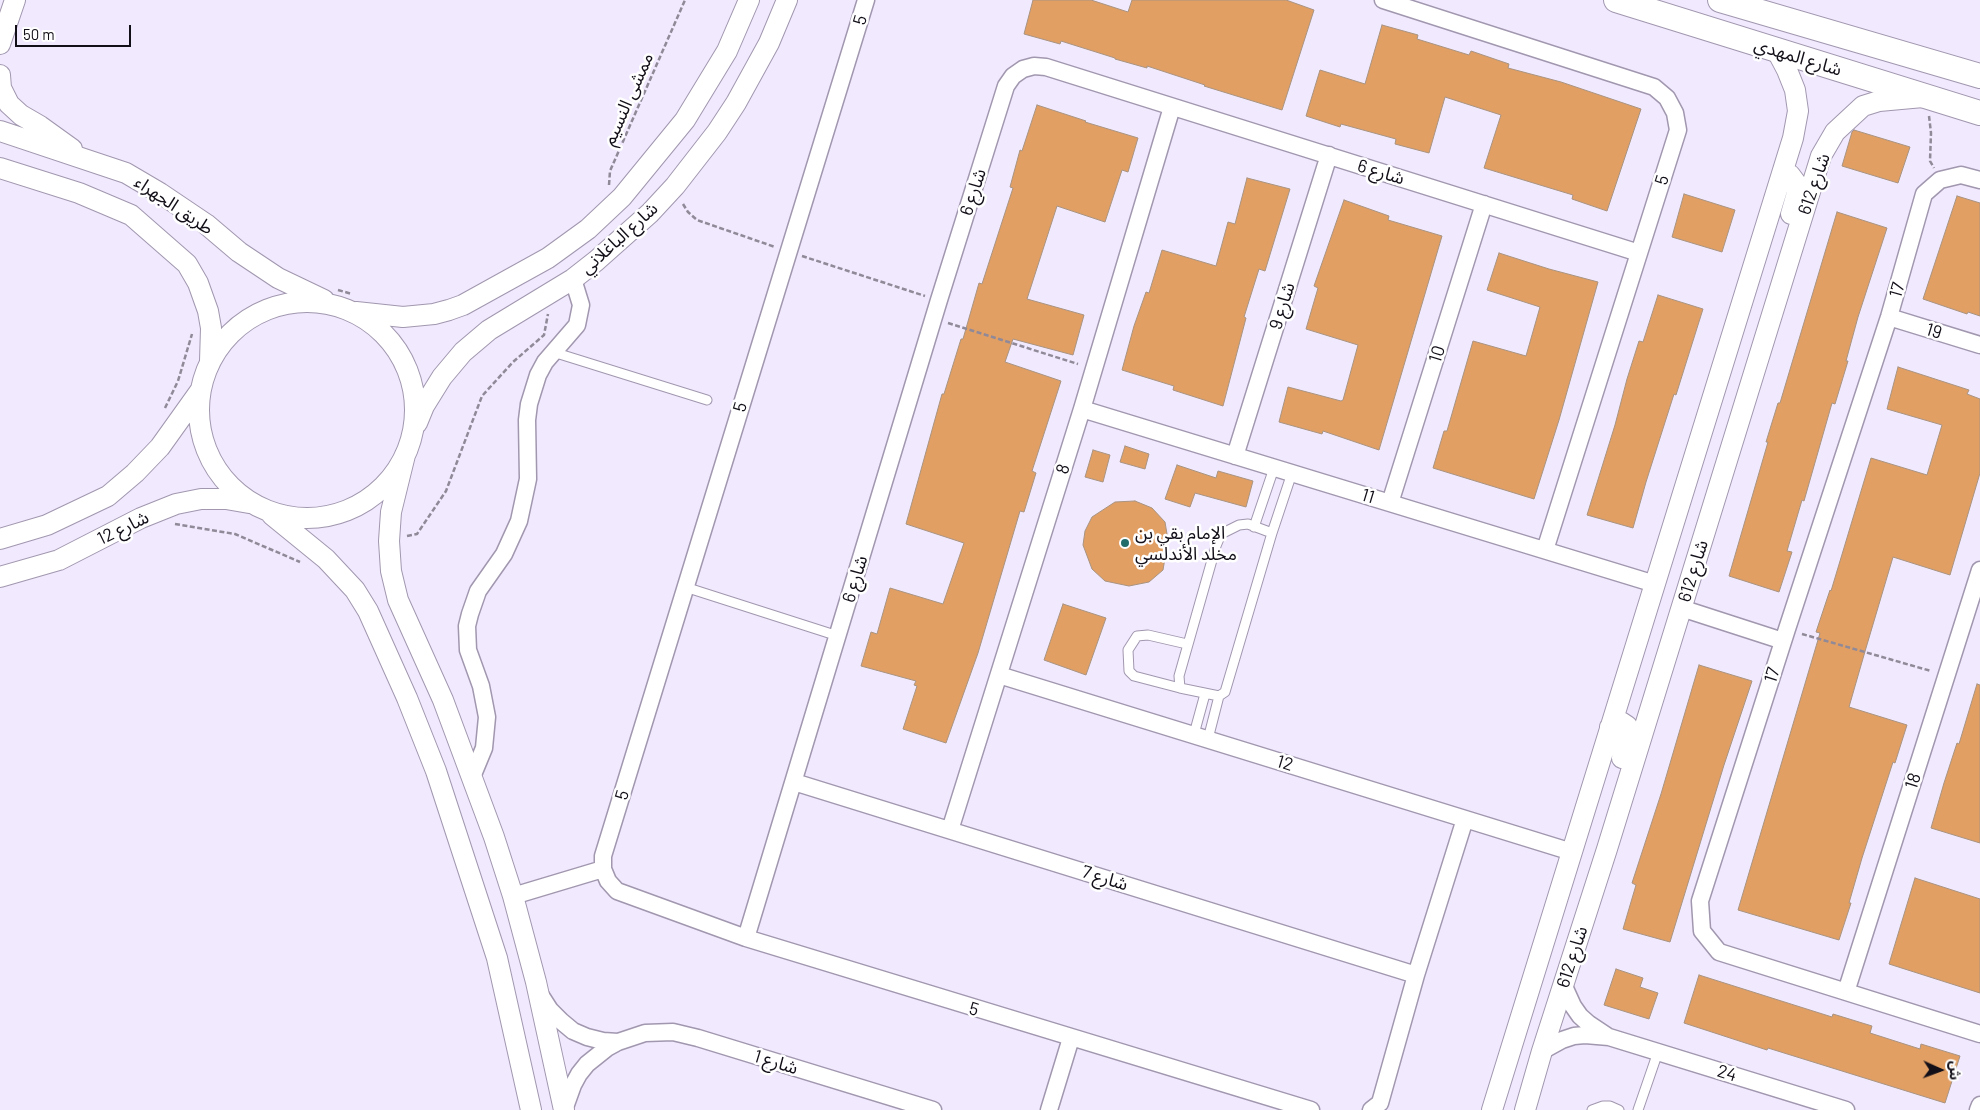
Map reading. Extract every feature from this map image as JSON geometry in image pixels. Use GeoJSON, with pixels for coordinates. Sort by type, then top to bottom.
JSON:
{"type":"FeatureCollection","features":[{"type":"Feature","properties":{"kind":"main road","name":"شارع المهدي"},"geometry":{"type":"LineString","coordinates":[[1616,0],[1980,112]]}},
{"type":"Feature","properties":{"kind":"main road","name":"شارع المهدي"},"geometry":{"type":"LineString","coordinates":[[1720,0],[1980,76]]}},
{"type":"Feature","properties":{"kind":"street"},"geometry":{"type":"LineString","coordinates":[[0,44],[15,0]]}},
{"type":"Feature","properties":{"kind":"street","name":"شارع الباغلاني"},"geometry":{"type":"LineString","coordinates":[[210,363],[221,345],[235,329],[252,317],[265,311],[292,303],[345,300],[402,317],[434,314],[463,305],[548,258],[588,229],[607,212],[668,142],[700,98],[727,51],[749,0]]}},
{"type":"Feature","properties":{"kind":"street","name":"شارع الباغلاني"},"geometry":{"type":"LineString","coordinates":[[408,446],[424,406],[437,384],[464,352],[489,330],[573,279],[596,261],[644,219],[697,160],[717,132],[753,73],[787,0]]}},
{"type":"Feature","properties":{"kind":"street","name":"5"},"geometry":{"type":"LineString","coordinates":[[866,0],[603,856],[603,869],[608,881],[617,891],[623,894],[746,938],[1311,1110]]}},
{"type":"Feature","properties":{"kind":"street","name":"5"},"geometry":{"type":"LineString","coordinates":[[1383,0],[1654,87],[1667,98],[1675,113],[1678,130],[1545,550]]}},
{"type":"Feature","properties":{"kind":"street","name":"شارع 612"},"geometry":{"type":"LineString","coordinates":[[1492,1110],[1793,138],[1798,111],[1795,90],[1777,51]]}},
{"type":"Feature","properties":{"kind":"street","name":"شارع 6"},"geometry":{"type":"LineString","coordinates":[[746,938],[933,318],[1006,86],[1013,76],[1022,69],[1034,66],[1046,67],[1639,253]]}},
{"type":"Feature","properties":{"kind":"street"},"geometry":{"type":"LineString","coordinates":[[0,75],[1,88],[9,104],[21,115],[90,161]]}},
{"type":"Feature","properties":{"kind":"street","name":"شارع 612"},"geometry":{"type":"LineString","coordinates":[[1525,1110],[1821,156],[1835,132],[1863,106],[1879,101],[1927,96]]}},
{"type":"Feature","properties":{"kind":"street","name":"8"},"geometry":{"type":"LineString","coordinates":[[950,830],[1082,410],[1172,107]]}},
{"type":"Feature","properties":{"kind":"street","name":"طريق الجهراء"},"geometry":{"type":"LineString","coordinates":[[0,131],[126,173],[206,224],[239,252],[278,278],[345,300],[382,332],[404,363],[414,399],[414,418],[408,446]]}},
{"type":"Feature","properties":{"kind":"street","name":"شارع 9"},"geometry":{"type":"LineString","coordinates":[[1235,456],[1328,155]]}},
{"type":"Feature","properties":{"kind":"street","name":"طريق الجهراء"},"geometry":{"type":"LineString","coordinates":[[0,168],[79,193],[131,215],[187,264],[198,282],[208,311],[211,328],[210,363]]}},
{"type":"Feature","properties":{"kind":"street"},"geometry":{"type":"LineString","coordinates":[[1765,337],[1765,300],[1797,193],[1796,183],[1790,175],[1783,172]]}},
{"type":"Feature","properties":{"kind":"street"},"geometry":{"type":"LineString","coordinates":[[1940,180],[1961,175],[1980,180]]}},
{"type":"Feature","properties":{"kind":"street","name":"17"},"geometry":{"type":"LineString","coordinates":[[1940,180],[1924,194],[1889,317],[1700,902],[1702,931],[1719,952],[1980,1034]]}},
{"type":"Feature","properties":{"kind":"street","name":"10"},"geometry":{"type":"LineString","coordinates":[[1390,503],[1484,204]]}},
{"type":"Feature","properties":{"kind":"street"},"geometry":{"type":"LineString","coordinates":[[472,777],[484,748],[487,717],[483,694],[468,650],[467,626],[478,591],[504,554],[519,521],[528,479],[527,420],[529,404],[538,375],[553,352],[574,331],[579,320],[581,306],[573,279]]}},
{"type":"Feature","properties":{"kind":"street","name":"19"},"geometry":{"type":"LineString","coordinates":[[1889,317],[1980,345]]}},
{"type":"Feature","properties":{"kind":"street"},"geometry":{"type":"LineString","coordinates":[[210,363],[201,389],[200,426],[208,454],[218,473],[233,490],[250,503],[268,512],[326,559],[355,590],[372,618],[436,771],[497,958],[531,1110]]}},
{"type":"Feature","properties":{"kind":"street","name":"شارع 12"},"geometry":{"type":"LineString","coordinates":[[0,539],[47,524],[108,496],[135,473],[160,447],[201,389]]}},
{"type":"Feature","properties":{"kind":"street","name":"11"},"geometry":{"type":"LineString","coordinates":[[1082,410],[1655,584]]}},
{"type":"Feature","properties":{"kind":"street"},"geometry":{"type":"LineString","coordinates":[[268,512],[308,519],[329,517],[348,510],[366,501],[382,488],[395,473],[408,446]]}},
{"type":"Feature","properties":{"kind":"street"},"geometry":{"type":"LineString","coordinates":[[408,446],[391,512],[389,542],[391,571],[398,600],[408,627],[443,700],[513,896],[536,982],[564,1110]]}},
{"type":"Feature","properties":{"kind":"street","name":"شارع 12"},"geometry":{"type":"LineString","coordinates":[[0,578],[59,560],[141,518],[176,504],[209,499],[226,499],[250,503]]}},
{"type":"Feature","properties":{"kind":"street","name":"18"},"geometry":{"type":"LineString","coordinates":[[1846,992],[1980,570]]}},
{"type":"Feature","properties":{"kind":"street"},"geometry":{"type":"LineString","coordinates":[[1681,608],[1785,635]]}},
{"type":"Feature","properties":{"kind":"street","name":"12"},"geometry":{"type":"LineString","coordinates":[[999,675],[1572,852]]}},
{"type":"Feature","properties":{"kind":"street"},"geometry":{"type":"LineString","coordinates":[[418,726],[431,720],[438,723],[466,797],[503,866]]}},
{"type":"Feature","properties":{"kind":"street"},"geometry":{"type":"LineString","coordinates":[[1607,849],[1628,732],[1627,726],[1621,722],[1610,727]]}},
{"type":"Feature","properties":{"kind":"street","name":"شارع 7"},"geometry":{"type":"LineString","coordinates":[[794,782],[1416,975]]}},
{"type":"Feature","properties":{"kind":"street"},"geometry":{"type":"LineString","coordinates":[[1371,1110],[1380,1103],[1416,975],[1465,819]]}},
{"type":"Feature","properties":{"kind":"street"},"geometry":{"type":"LineString","coordinates":[[513,896],[603,869]]}},
{"type":"Feature","properties":{"kind":"street","name":"شارع 1"},"geometry":{"type":"LineString","coordinates":[[536,982],[550,1010],[560,1022],[573,1031],[587,1037],[618,1042]]}},
{"type":"Feature","properties":{"kind":"street","name":"24"},"geometry":{"type":"LineString","coordinates":[[1563,984],[1580,1016],[1594,1028],[1609,1037]]}},
{"type":"Feature","properties":{"kind":"street","name":"شارع 1"},"geometry":{"type":"LineString","coordinates":[[564,1110],[573,1085],[587,1064],[607,1048],[618,1042],[645,1033],[673,1032],[933,1110]]}},
{"type":"Feature","properties":{"kind":"street"},"geometry":{"type":"LineString","coordinates":[[1506,1110],[1514,1074],[1516,1032]]}},
{"type":"Feature","properties":{"kind":"street","name":"24"},"geometry":{"type":"LineString","coordinates":[[1542,1051],[1574,1036],[1609,1037],[1846,1110]]}},
{"type":"Feature","properties":{"kind":"street"},"geometry":{"type":"LineString","coordinates":[[1049,1110],[1070,1038]]}},
{"type":"Feature","properties":{"kind":"street"},"geometry":{"type":"LineString","coordinates":[[1978,1110],[1980,1105]]}},
{"type":"Feature","properties":{"kind":"lane"},"geometry":{"type":"LineString","coordinates":[[553,352],[707,400]]}},
{"type":"Feature","properties":{"kind":"lane"},"geometry":{"type":"LineString","coordinates":[[1254,527],[1274,468]]}},
{"type":"Feature","properties":{"kind":"lane"},"geometry":{"type":"LineString","coordinates":[[1201,737],[1219,696],[1225,692],[1272,533],[1292,473]]}},
{"type":"Feature","properties":{"kind":"lane"},"geometry":{"type":"LineString","coordinates":[[1180,688],[1179,676],[1187,644],[1221,534],[1240,525],[1272,533]]}},
{"type":"Feature","properties":{"kind":"lane"},"geometry":{"type":"LineString","coordinates":[[685,587],[838,636]]}},
{"type":"Feature","properties":{"kind":"lane"},"geometry":{"type":"LineString","coordinates":[[1187,644],[1148,635],[1137,636],[1128,650],[1129,671],[1134,676],[1219,696]]}},
{"type":"Feature","properties":{"kind":"lane"},"geometry":{"type":"LineString","coordinates":[[1201,737],[1205,694]]}},
{"type":"Feature","properties":{"kind":"lane"},"geometry":{"type":"LineString","coordinates":[[1638,1110],[1658,1052]]}},
{"type":"Feature","properties":{"kind":"lane"},"geometry":{"type":"LineString","coordinates":[[1592,1110],[1603,1106],[1610,1106],[1619,1110]]}},
{"type":"Feature","properties":{"kind":"path","name":"ممشى النسيم"},"geometry":{"type":"LineString","coordinates":[[607,212],[610,171],[686,0]]}},
{"type":"Feature","properties":{"kind":"path"},"geometry":{"type":"LineString","coordinates":[[1927,96],[1931,133],[1930,161],[1940,180]]}},
{"type":"Feature","properties":{"kind":"path"},"geometry":{"type":"LineString","coordinates":[[389,542],[417,534],[446,491],[482,396],[513,362],[544,335],[552,291]]}},
{"type":"Feature","properties":{"kind":"path"},"geometry":{"type":"LineString","coordinates":[[933,318],[1094,369]]}},
{"type":"Feature","properties":{"kind":"path"},"geometry":{"type":"LineString","coordinates":[[161,416],[178,381],[193,332]]}},
{"type":"Feature","properties":{"kind":"path"},"geometry":{"type":"LineString","coordinates":[[170,523],[235,534],[301,562]]}},
{"type":"Feature","properties":{"kind":"path"},"geometry":{"type":"LineString","coordinates":[[1785,635],[1947,676]]}},
{"type":"Feature","properties":{"kind":"building"},"geometry":{"type":"Polygon","coordinates":[[[1033,0],[1091,0],[1128,12],[1132,0],[1286,0],[1314,10],[1282,110],[1147,66],[1147,68],[1115,59],[1061,41],[1060,44],[1024,34],[1033,0]]]}},
{"type":"Feature","properties":{"kind":"building"},"geometry":{"type":"Polygon","coordinates":[[[1382,25],[1418,35],[1417,39],[1469,55],[1471,51],[1509,64],[1508,68],[1561,82],[1641,109],[1607,211],[1572,199],[1573,195],[1484,168],[1501,115],[1445,97],[1429,153],[1395,144],[1396,139],[1341,124],[1340,127],[1306,116],[1320,70],[1365,84],[1382,25]]]}},
{"type":"Feature","properties":{"kind":"building"},"geometry":{"type":"Polygon","coordinates":[[[1037,105],[1138,138],[1128,172],[1122,170],[1105,222],[1057,206],[1027,299],[1084,315],[1073,355],[1013,339],[1005,362],[1061,381],[1032,471],[1036,473],[1024,512],[1020,511],[978,653],[946,743],[903,729],[917,686],[914,685],[916,681],[861,666],[871,632],[877,634],[890,588],[943,604],[964,543],[906,524],[942,394],[944,394],[961,339],[963,339],[979,283],[982,284],[1013,188],[1010,187],[1020,150],[1022,151],[1037,105]]]}},
{"type":"Feature","properties":{"kind":"building"},"geometry":{"type":"Polygon","coordinates":[[[1854,130],[1910,147],[1898,183],[1842,166],[1854,130]]]}},
{"type":"Feature","properties":{"kind":"building"},"geometry":{"type":"Polygon","coordinates":[[[1247,178],[1290,189],[1265,271],[1259,269],[1244,317],[1246,318],[1223,406],[1173,390],[1174,386],[1122,370],[1134,326],[1146,292],[1149,293],[1162,250],[1216,266],[1228,222],[1235,224],[1247,178]]]}},
{"type":"Feature","properties":{"kind":"building"},"geometry":{"type":"Polygon","coordinates":[[[1684,194],[1735,210],[1722,252],[1672,237],[1684,194]]]}},
{"type":"Feature","properties":{"kind":"building"},"geometry":{"type":"Polygon","coordinates":[[[1957,196],[1980,203],[1980,316],[1968,312],[1967,314],[1923,299],[1957,196]]]}},
{"type":"Feature","properties":{"kind":"building"},"geometry":{"type":"Polygon","coordinates":[[[1344,200],[1389,216],[1388,220],[1442,236],[1379,450],[1323,431],[1322,434],[1279,422],[1288,387],[1343,400],[1358,345],[1306,329],[1318,288],[1314,286],[1344,200]]]}},
{"type":"Feature","properties":{"kind":"building"},"geometry":{"type":"Polygon","coordinates":[[[1837,212],[1887,228],[1858,317],[1846,361],[1848,361],[1835,404],[1832,403],[1804,501],[1802,500],[1787,551],[1792,552],[1779,592],[1729,576],[1768,442],[1766,442],[1778,403],[1780,403],[1837,212]]]}},
{"type":"Feature","properties":{"kind":"building"},"geometry":{"type":"Polygon","coordinates":[[[1499,253],[1598,282],[1559,420],[1534,499],[1433,468],[1444,431],[1447,431],[1473,341],[1526,356],[1540,307],[1487,290],[1499,253]]]}},
{"type":"Feature","properties":{"kind":"building"},"geometry":{"type":"Polygon","coordinates":[[[1658,295],[1703,309],[1676,395],[1674,394],[1633,528],[1587,515],[1639,341],[1643,342],[1658,295]]]}},
{"type":"Feature","properties":{"kind":"building"},"geometry":{"type":"Polygon","coordinates":[[[1898,367],[1969,390],[1967,394],[1980,399],[1980,473],[1950,575],[1893,557],[1849,707],[1907,725],[1862,858],[1849,903],[1851,903],[1839,940],[1738,910],[1820,633],[1816,632],[1831,591],[1871,458],[1927,475],[1942,425],[1887,409],[1898,367]]]}},
{"type":"Feature","properties":{"kind":"building"},"geometry":{"type":"Polygon","coordinates":[[[1125,446],[1149,454],[1145,469],[1120,462],[1125,446]]]}},
{"type":"Feature","properties":{"kind":"building"},"geometry":{"type":"Polygon","coordinates":[[[1093,450],[1110,455],[1103,482],[1085,477],[1093,450]]]}},
{"type":"Feature","properties":{"kind":"building"},"geometry":{"type":"Polygon","coordinates":[[[1177,465],[1216,478],[1218,471],[1253,481],[1246,507],[1195,493],[1190,507],[1165,499],[1177,465]]]}},
{"type":"Feature","properties":{"kind":"building","name":"الإمام بقي بن مخلد الأندلسي"},"geometry":{"type":"Polygon","coordinates":[[[1135,501],[1152,508],[1165,522],[1168,540],[1163,570],[1149,582],[1129,586],[1105,581],[1092,569],[1083,545],[1085,531],[1092,517],[1115,502],[1135,501]]]}},
{"type":"Feature","properties":{"kind":"building"},"geometry":{"type":"Polygon","coordinates":[[[1063,604],[1106,618],[1086,675],[1044,660],[1063,604]]]}},
{"type":"Feature","properties":{"kind":"building"},"geometry":{"type":"Polygon","coordinates":[[[1699,665],[1752,681],[1724,765],[1670,942],[1623,929],[1636,885],[1632,883],[1661,794],[1699,665]]]}},
{"type":"Feature","properties":{"kind":"building"},"geometry":{"type":"Polygon","coordinates":[[[1977,684],[1980,685],[1980,843],[1931,828],[1977,684]]]}},
{"type":"Feature","properties":{"kind":"building"},"geometry":{"type":"Polygon","coordinates":[[[1915,878],[1980,899],[1980,993],[1889,964],[1915,878]]]}},
{"type":"Feature","properties":{"kind":"building"},"geometry":{"type":"Polygon","coordinates":[[[1616,969],[1643,978],[1640,987],[1658,993],[1649,1019],[1604,1005],[1616,969]]]}},
{"type":"Feature","properties":{"kind":"building"},"geometry":{"type":"Polygon","coordinates":[[[1699,975],[1832,1017],[1833,1014],[1872,1026],[1870,1033],[1920,1049],[1921,1044],[1960,1056],[1945,1103],[1684,1023],[1699,975]]]}},
{"type":"Feature","properties":{"kind":"place","name":"الإمام بقي بن مخلد الأندلسي"},"geometry":{"type":"Point","coordinates":[1125,543]}}]}
